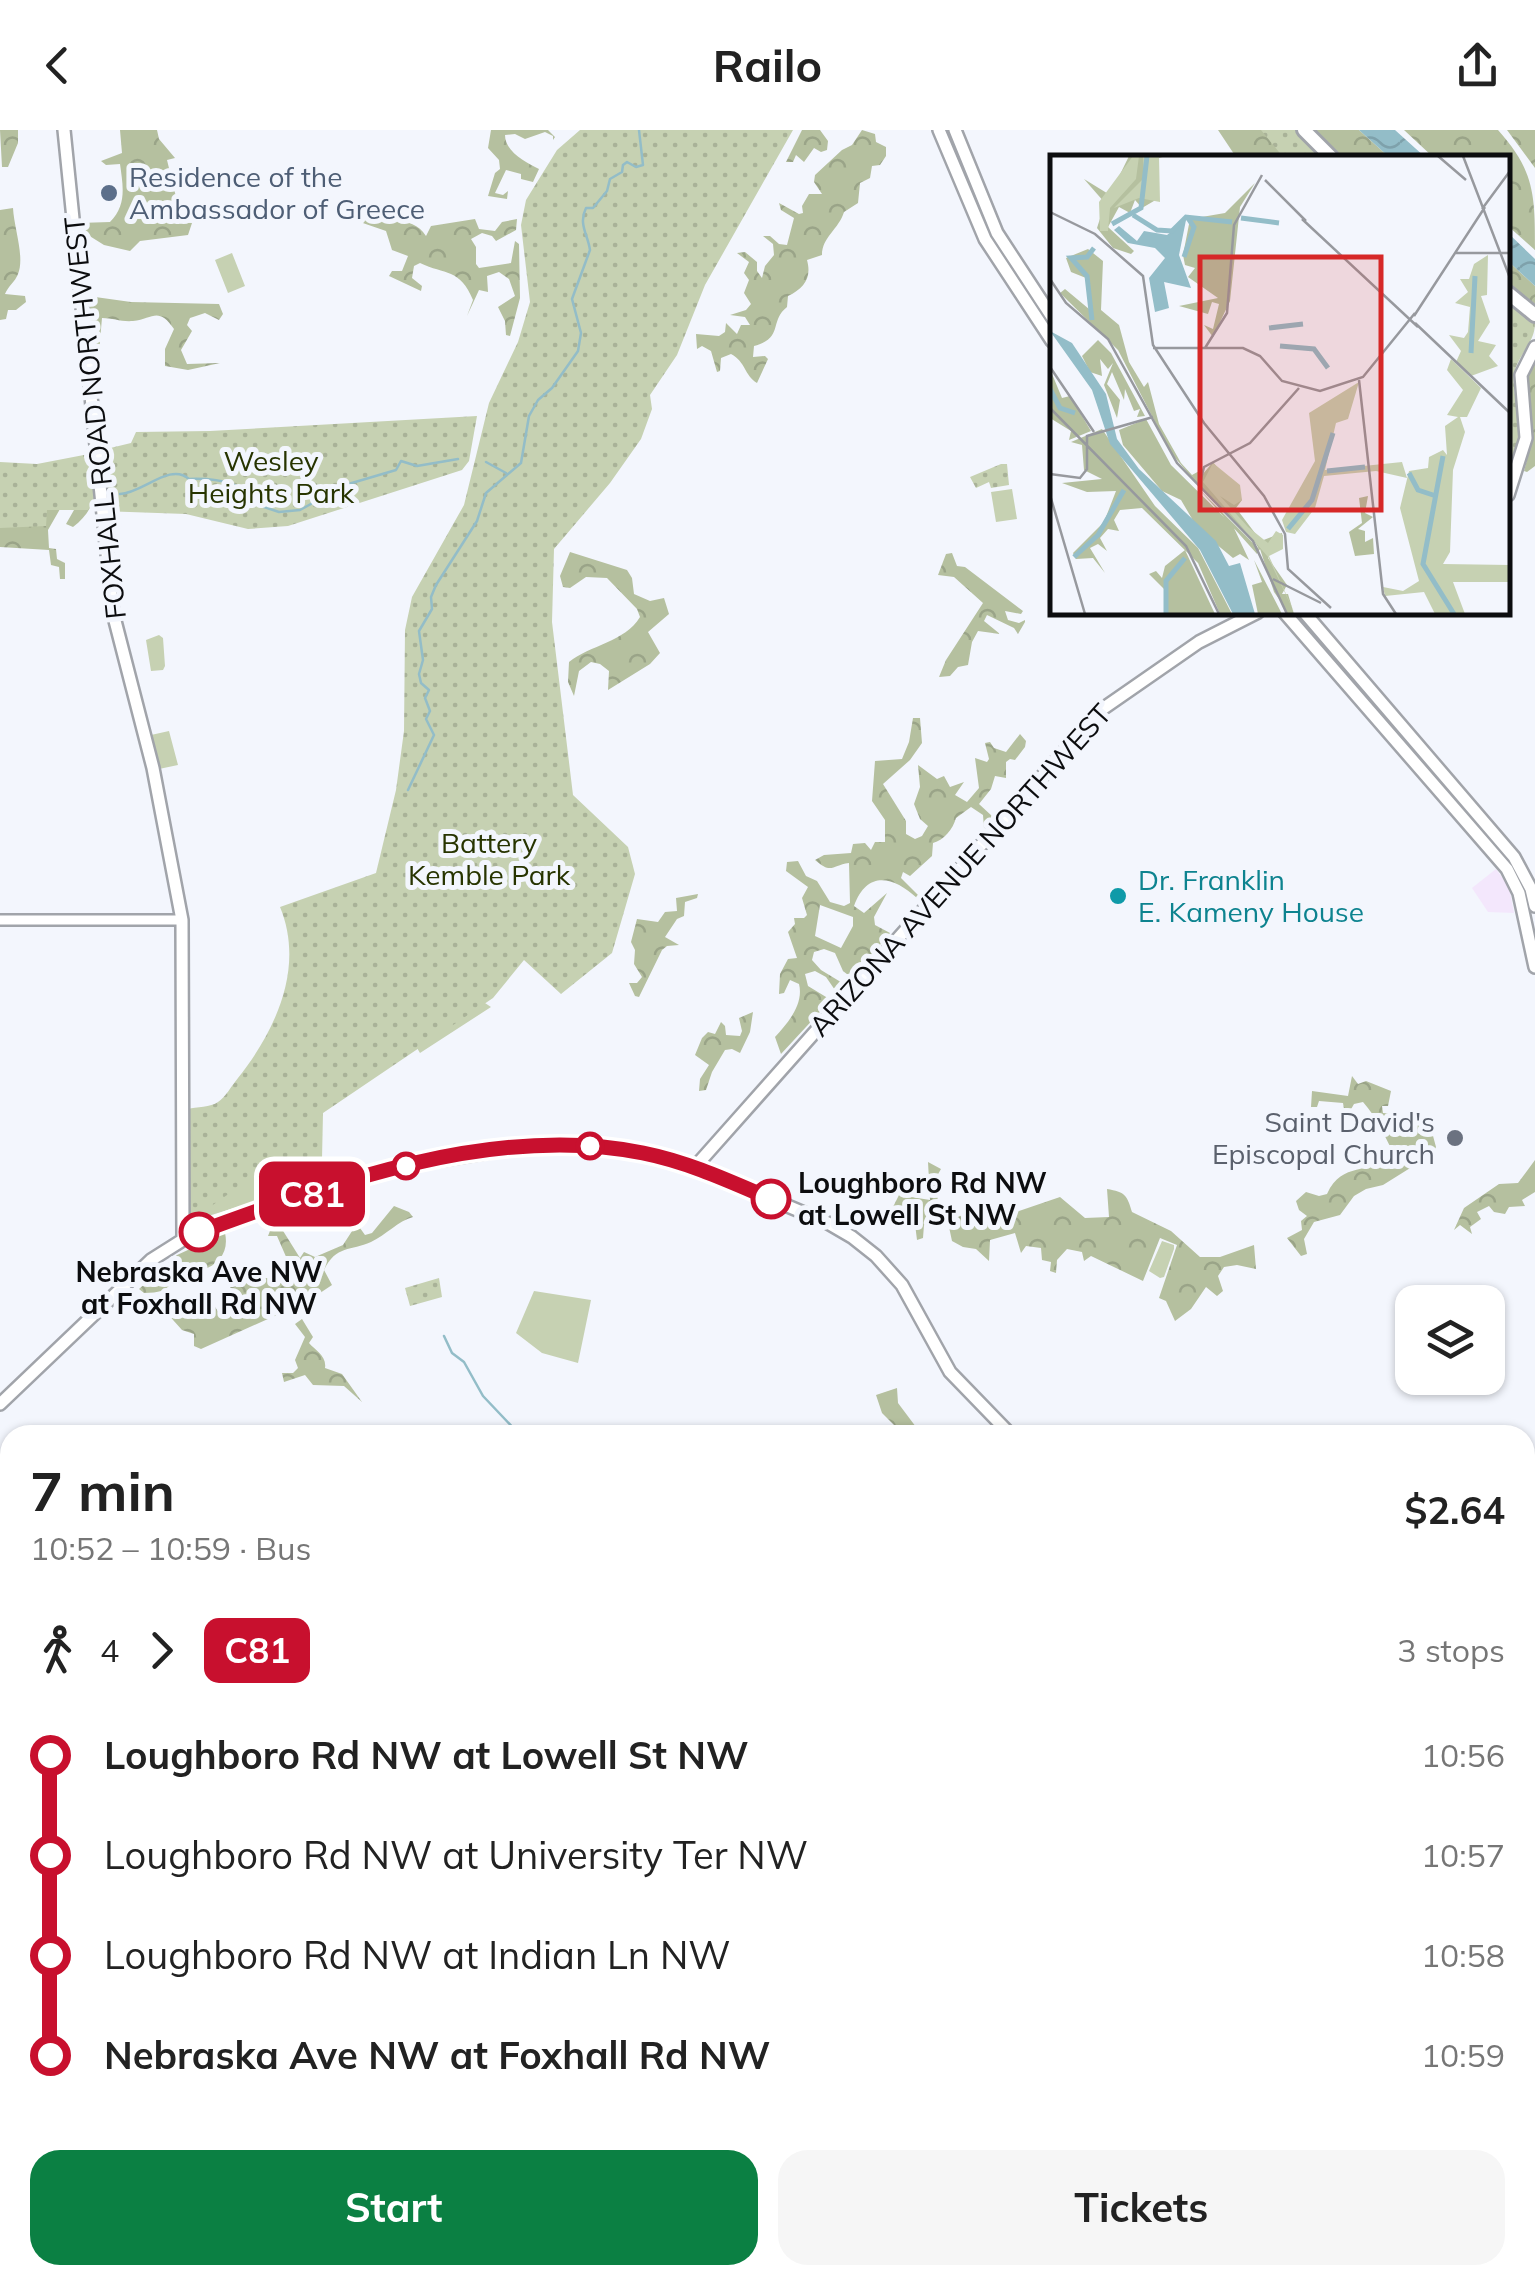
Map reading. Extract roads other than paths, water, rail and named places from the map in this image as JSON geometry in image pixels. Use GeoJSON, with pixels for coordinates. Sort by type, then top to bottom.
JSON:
{"type":"FeatureCollection","features":[{"type":"Feature","properties":{"kind":"highway"},"geometry":{"type":"LineString","coordinates":[[1304,130],[1329,155]]}},
{"type":"Feature","properties":{"kind":"highway"},"geometry":{"type":"LineString","coordinates":[[1510,295],[1535,314]]}},
{"type":"Feature","properties":{"kind":"main road","name":"FOXHALL ROAD NORTHWEST"},"geometry":{"type":"LineString","coordinates":[[64,130],[112,606],[150,754],[182,920],[184,1239]]}},
{"type":"Feature","properties":{"kind":"main road"},"geometry":{"type":"LineString","coordinates":[[939,130],[980,230],[1050,338]]}},
{"type":"Feature","properties":{"kind":"main road"},"geometry":{"type":"LineString","coordinates":[[955,130],[997,232],[1050,314]]}},
{"type":"Feature","properties":{"kind":"main road"},"geometry":{"type":"LineString","coordinates":[[1510,489],[1526,438],[1521,375],[1535,347]]}},
{"type":"Feature","properties":{"kind":"main road","name":"ARIZONA AVENUE NORTHWEST"},"geometry":{"type":"LineString","coordinates":[[696,1167],[1101,710],[1190,648],[1252,615]]}},
{"type":"Feature","properties":{"kind":"main road"},"geometry":{"type":"LineString","coordinates":[[1287,615],[1507,870],[1519,893],[1535,967]]}},
{"type":"Feature","properties":{"kind":"main road"},"geometry":{"type":"LineString","coordinates":[[1307,615],[1516,860],[1535,906]]}},
{"type":"Feature","properties":{"kind":"main road"},"geometry":{"type":"LineString","coordinates":[[0,1404],[151,1260],[184,1239],[374,1173],[481,1153],[553,1145],[632,1151],[696,1167],[828,1224],[870,1250],[902,1285],[956,1380],[1000,1425]]}},
{"type":"Feature","properties":{"kind":"street"},"geometry":{"type":"LineString","coordinates":[[0,920],[182,920]]}},
{"type":"Feature","properties":{"kind":"water"},"geometry":{"type":"Polygon","coordinates":[[[1359,130],[1395,130],[1423,155],[1387,155],[1359,130]]]}},
{"type":"Feature","properties":{"kind":"water"},"geometry":{"type":"Polygon","coordinates":[[[1510,235],[1535,259],[1535,286],[1510,263],[1510,235]]]}},
{"type":"Feature","properties":{"kind":"waterway"},"geometry":{"type":"LineString","coordinates":[[408,790],[434,735],[426,719],[430,711],[425,698],[429,690],[421,683],[419,674],[423,660],[419,631],[432,609],[436,585],[477,521],[486,493],[521,463],[529,416],[538,400],[552,388],[578,351],[581,333],[572,299],[590,250],[584,214],[607,191],[610,179],[622,172],[623,165],[643,165],[639,130]]}},
{"type":"Feature","properties":{"kind":"waterway"},"geometry":{"type":"LineString","coordinates":[[120,494],[173,474],[237,486],[258,505],[279,512],[300,510],[345,485],[396,470],[401,461],[417,466],[458,459]]}},
{"type":"Feature","properties":{"kind":"waterway"},"geometry":{"type":"LineString","coordinates":[[486,462],[506,473]]}},
{"type":"Feature","properties":{"kind":"waterway"},"geometry":{"type":"LineString","coordinates":[[444,1336],[483,1396],[511,1425]]}},
{"type":"Feature","properties":{"kind":"place","name":"Residence of the Ambassador of Greece"},"geometry":{"type":"Point","coordinates":[109,193]}},
{"type":"Feature","properties":{"kind":"place","name":"Dr. Franklin E. Kameny House"},"geometry":{"type":"Point","coordinates":[1118,896]}},
{"type":"Feature","properties":{"kind":"place","name":"Saint David's Episcopal Church"},"geometry":{"type":"Point","coordinates":[1455,1138]}},
{"type":"Feature","properties":{"kind":"place","name":"Loughboro Rd NW at Lowell St NW"},"geometry":{"type":"Point","coordinates":[771,1199]}},
{"type":"Feature","properties":{"kind":"place","name":"Nebraska Ave NW at Foxhall Rd NW"},"geometry":{"type":"Point","coordinates":[199,1232]}},
{"type":"Feature","properties":{"kind":"park label","name":"Wesley Heights Park"},"geometry":{"type":"Point","coordinates":[271,477]}},
{"type":"Feature","properties":{"kind":"park label","name":"Battery Kemble Park"},"geometry":{"type":"Point","coordinates":[489,859]}}]}
